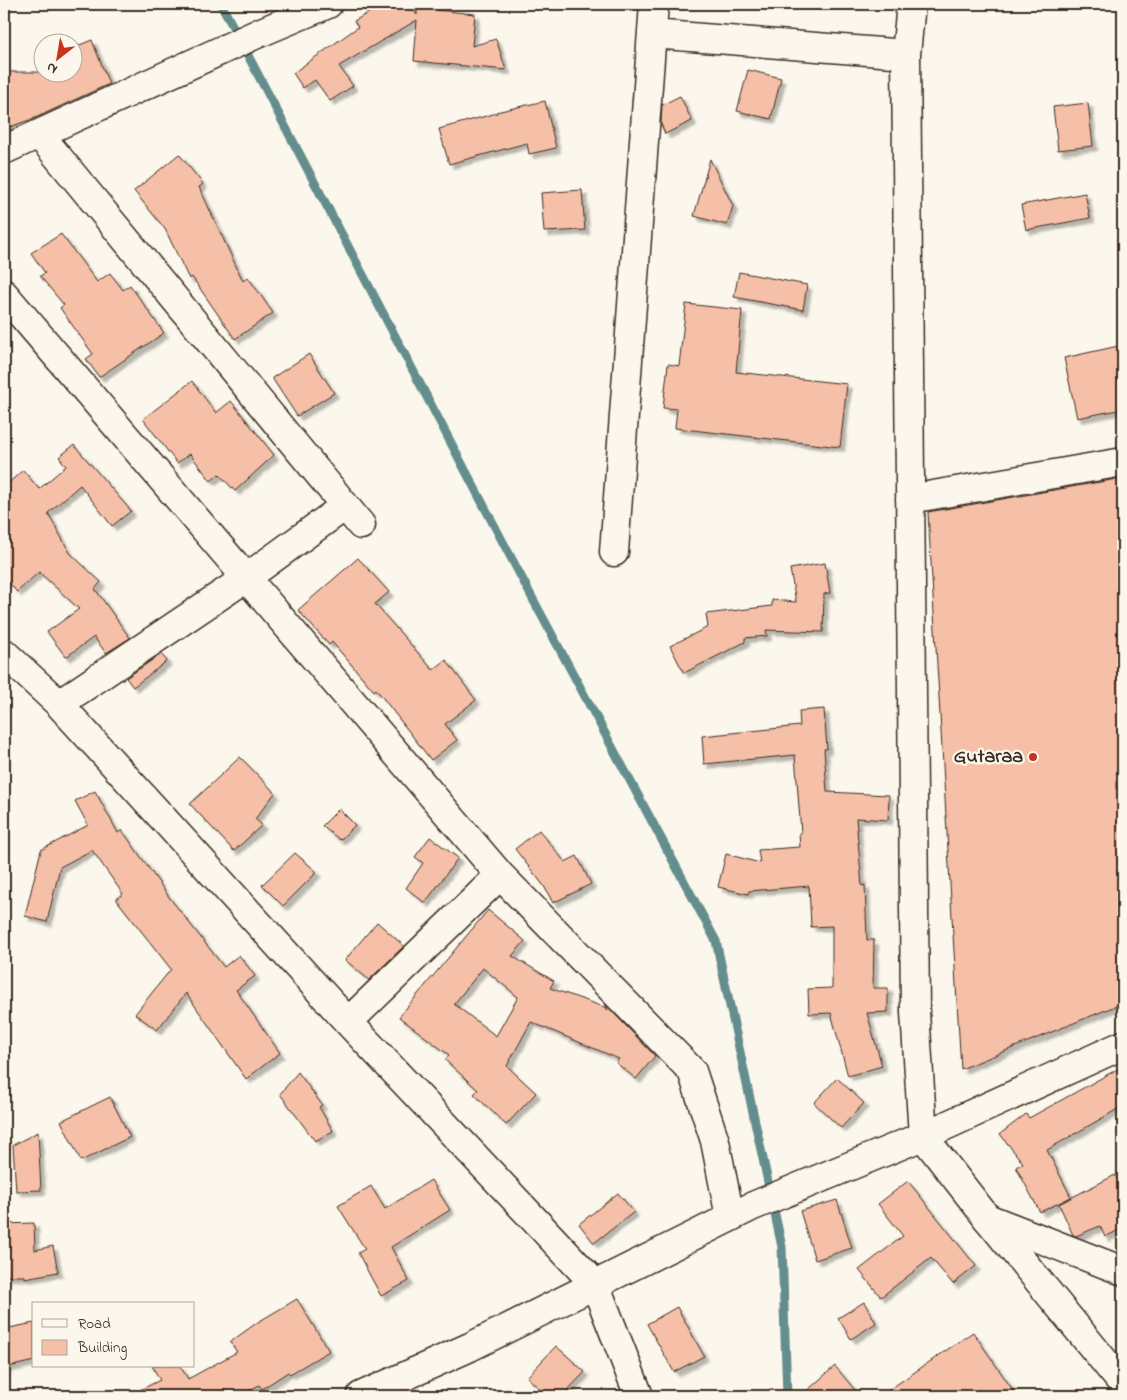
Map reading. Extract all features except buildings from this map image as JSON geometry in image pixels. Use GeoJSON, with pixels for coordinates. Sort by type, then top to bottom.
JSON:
{"type":"FeatureCollection","features":[{"type":"Feature","properties":{"kind":"street"},"geometry":{"type":"LineString","coordinates":[[4,150],[259,33],[328,4]]}},
{"type":"Feature","properties":{"kind":"street"},"geometry":{"type":"LineString","coordinates":[[614,552],[654,4]]}},
{"type":"Feature","properties":{"kind":"street"},"geometry":{"type":"LineString","coordinates":[[911,4],[906,54],[915,1012],[923,1136],[1123,1384]]}},
{"type":"Feature","properties":{"kind":"street"},"geometry":{"type":"LineString","coordinates":[[652,34],[906,54]]}},
{"type":"Feature","properties":{"kind":"street"},"geometry":{"type":"LineString","coordinates":[[39,134],[353,516],[246,578],[59,704]]}},
{"type":"Feature","properties":{"kind":"street"},"geometry":{"type":"LineString","coordinates":[[4,294],[500,874],[692,1071],[715,1141],[742,1211]]}},
{"type":"Feature","properties":{"kind":"street"},"geometry":{"type":"LineString","coordinates":[[910,499],[1123,462]]}},
{"type":"Feature","properties":{"kind":"street"},"geometry":{"type":"LineString","coordinates":[[4,653],[59,704],[348,1022],[595,1284],[639,1396]]}},
{"type":"Feature","properties":{"kind":"street"},"geometry":{"type":"LineString","coordinates":[[348,1022],[500,874]]}},
{"type":"Feature","properties":{"kind":"street"},"geometry":{"type":"LineString","coordinates":[[361,1396],[470,1347],[742,1211],[923,1136],[1123,1044]]}},
{"type":"Feature","properties":{"kind":"street"},"geometry":{"type":"LineString","coordinates":[[988,1218],[1123,1271]]}},
{"type":"Feature","properties":{"kind":"waterway"},"geometry":{"type":"LineString","coordinates":[[221,4],[527,588],[716,941],[782,1247],[787,1396]]}},
{"type":"Feature","properties":{"kind":"place","name":"Gutaraa"},"geometry":{"type":"Point","coordinates":[1033,757]}}]}
